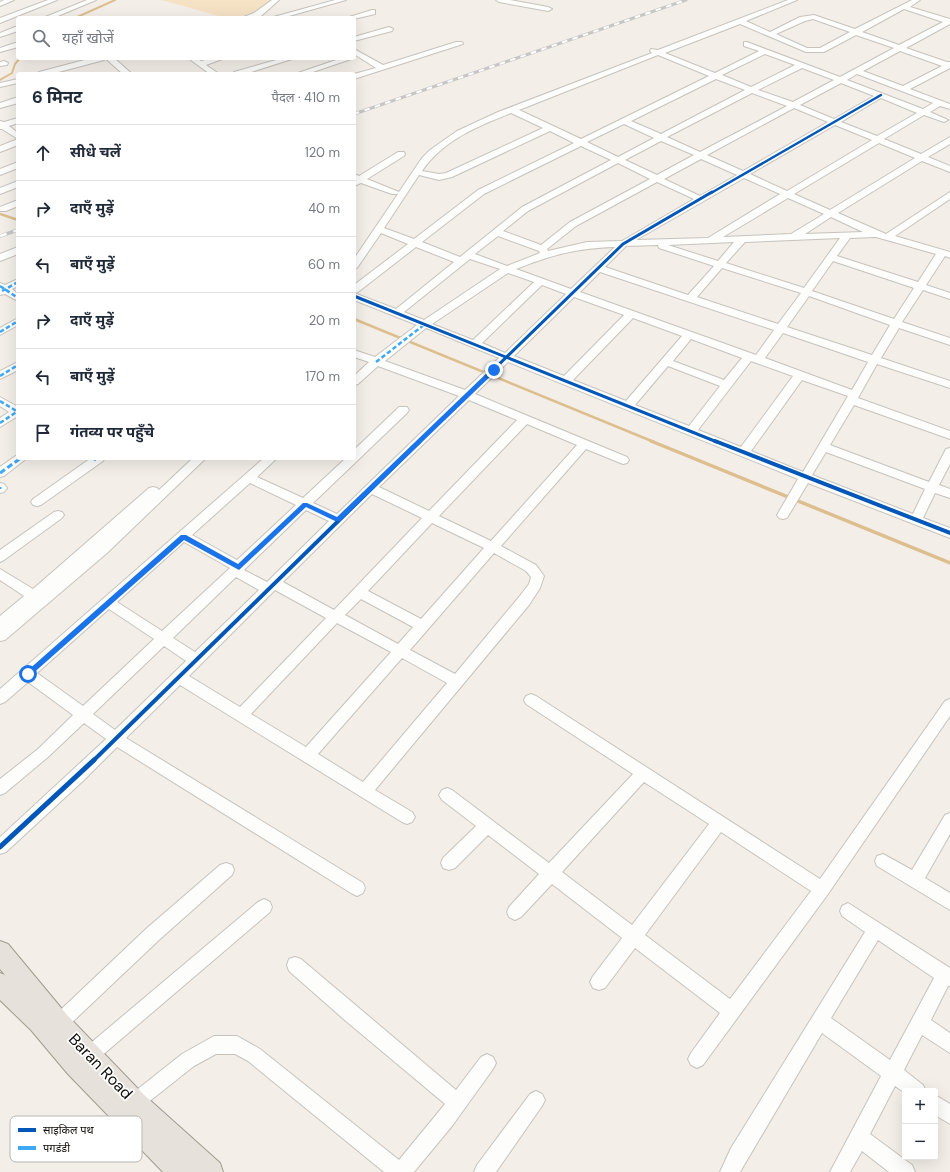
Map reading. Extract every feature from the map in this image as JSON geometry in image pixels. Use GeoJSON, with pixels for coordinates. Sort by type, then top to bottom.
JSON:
{"type":"FeatureCollection","features":[{"type":"Feature","properties":{"kind":"main road","name":"Baran Road"},"geometry":{"type":"LineString","coordinates":[[0,952],[59,1023],[83,1060],[130,1116]]}},
{"type":"Feature","properties":{"kind":"main road","name":"Baran Road"},"geometry":{"type":"LineString","coordinates":[[0,984],[39,1022],[135,1102],[211,1172]]}},
{"type":"Feature","properties":{"kind":"main road","name":"Baran Road"},"geometry":{"type":"LineString","coordinates":[[142,1130],[177,1171]]}},
{"type":"Feature","properties":{"kind":"street"},"geometry":{"type":"LineString","coordinates":[[1,2],[11,0]]}},
{"type":"Feature","properties":{"kind":"street"},"geometry":{"type":"LineString","coordinates":[[1,19],[54,0]]}},
{"type":"Feature","properties":{"kind":"street"},"geometry":{"type":"LineString","coordinates":[[260,16],[276,0]]}},
{"type":"Feature","properties":{"kind":"street"},"geometry":{"type":"LineString","coordinates":[[282,16],[343,0]]}},
{"type":"Feature","properties":{"kind":"street"},"geometry":{"type":"LineString","coordinates":[[499,0],[548,9]]}},
{"type":"Feature","properties":{"kind":"street"},"geometry":{"type":"LineString","coordinates":[[356,263],[431,152],[447,139],[512,110],[783,0]]}},
{"type":"Feature","properties":{"kind":"street"},"geometry":{"type":"LineString","coordinates":[[356,251],[423,151],[451,131],[520,101],[740,22],[794,0]]}},
{"type":"Feature","properties":{"kind":"street"},"geometry":{"type":"LineString","coordinates":[[740,22],[806,50],[816,51],[857,32],[917,0]]}},
{"type":"Feature","properties":{"kind":"street"},"geometry":{"type":"LineString","coordinates":[[52,16],[89,1]]}},
{"type":"Feature","properties":{"kind":"street"},"geometry":{"type":"LineString","coordinates":[[904,7],[949,22]]}},
{"type":"Feature","properties":{"kind":"street"},"geometry":{"type":"LineString","coordinates":[[356,16],[372,12]]}},
{"type":"Feature","properties":{"kind":"street"},"geometry":{"type":"LineString","coordinates":[[771,34],[804,19],[810,17],[817,18],[949,65]]}},
{"type":"Feature","properties":{"kind":"street"},"geometry":{"type":"LineString","coordinates":[[1,19],[16,23]]}},
{"type":"Feature","properties":{"kind":"street"},"geometry":{"type":"LineString","coordinates":[[544,252],[574,224],[949,22]]}},
{"type":"Feature","properties":{"kind":"street"},"geometry":{"type":"LineString","coordinates":[[356,38],[389,28]]}},
{"type":"Feature","properties":{"kind":"street"},"geometry":{"type":"LineString","coordinates":[[0,35],[16,30]]}},
{"type":"Feature","properties":{"kind":"street"},"geometry":{"type":"LineString","coordinates":[[356,76],[459,44]]}},
{"type":"Feature","properties":{"kind":"street"},"geometry":{"type":"LineString","coordinates":[[747,44],[944,120]]}},
{"type":"Feature","properties":{"kind":"street"},"geometry":{"type":"LineString","coordinates":[[0,50],[16,46]]}},
{"type":"Feature","properties":{"kind":"street"},"geometry":{"type":"LineString","coordinates":[[356,288],[481,192],[766,51]]}},
{"type":"Feature","properties":{"kind":"street"},"geometry":{"type":"LineString","coordinates":[[655,52],[793,105],[950,169]]}},
{"type":"Feature","properties":{"kind":"street"},"geometry":{"type":"LineString","coordinates":[[356,54],[382,68]]}},
{"type":"Feature","properties":{"kind":"street"},"geometry":{"type":"LineString","coordinates":[[55,72],[94,60]]}},
{"type":"Feature","properties":{"kind":"street"},"geometry":{"type":"LineString","coordinates":[[111,60],[126,72]]}},
{"type":"Feature","properties":{"kind":"street"},"geometry":{"type":"LineString","coordinates":[[195,60],[212,72]]}},
{"type":"Feature","properties":{"kind":"street"},"geometry":{"type":"LineString","coordinates":[[200,64],[214,60]]}},
{"type":"Feature","properties":{"kind":"street"},"geometry":{"type":"LineString","coordinates":[[254,72],[338,60]]}},
{"type":"Feature","properties":{"kind":"street"},"geometry":{"type":"LineString","coordinates":[[397,313],[526,209],[751,90],[802,65]]}},
{"type":"Feature","properties":{"kind":"street"},"geometry":{"type":"LineString","coordinates":[[904,89],[949,65]]}},
{"type":"Feature","properties":{"kind":"street"},"geometry":{"type":"LineString","coordinates":[[856,71],[950,107]]}},
{"type":"Feature","properties":{"kind":"street"},"geometry":{"type":"LineString","coordinates":[[0,86],[16,82]]}},
{"type":"Feature","properties":{"kind":"street"},"geometry":{"type":"LineString","coordinates":[[0,847],[79,775],[370,488],[623,244],[881,95]]}},
{"type":"Feature","properties":{"kind":"street"},"geometry":{"type":"LineString","coordinates":[[0,106],[16,101]]}},
{"type":"Feature","properties":{"kind":"street"},"geometry":{"type":"LineString","coordinates":[[711,241],[786,194],[939,103]]}},
{"type":"Feature","properties":{"kind":"street"},"geometry":{"type":"LineString","coordinates":[[512,110],[700,199]]}},
{"type":"Feature","properties":{"kind":"street"},"geometry":{"type":"LineString","coordinates":[[1,125],[16,121]]}},
{"type":"Feature","properties":{"kind":"street"},"geometry":{"type":"LineString","coordinates":[[624,121],[876,234],[946,254],[896,324],[876,360],[785,510]]}},
{"type":"Feature","properties":{"kind":"street"},"geometry":{"type":"LineString","coordinates":[[1,125],[16,136]]}},
{"type":"Feature","properties":{"kind":"street"},"geometry":{"type":"LineString","coordinates":[[417,172],[439,176],[449,175],[549,128]]}},
{"type":"Feature","properties":{"kind":"street"},"geometry":{"type":"LineString","coordinates":[[792,237],[950,140]]}},
{"type":"Feature","properties":{"kind":"street"},"geometry":{"type":"LineString","coordinates":[[0,149],[16,143]]}},
{"type":"Feature","properties":{"kind":"street"},"geometry":{"type":"LineString","coordinates":[[356,180],[401,154]]}},
{"type":"Feature","properties":{"kind":"street"},"geometry":{"type":"LineString","coordinates":[[0,172],[16,166]]}},
{"type":"Feature","properties":{"kind":"street"},"geometry":{"type":"LineString","coordinates":[[356,180],[396,192]]}},
{"type":"Feature","properties":{"kind":"street"},"geometry":{"type":"LineString","coordinates":[[0,191],[16,185]]}},
{"type":"Feature","properties":{"kind":"street"},"geometry":{"type":"LineString","coordinates":[[888,237],[950,195]]}},
{"type":"Feature","properties":{"kind":"street"},"geometry":{"type":"LineString","coordinates":[[3,209],[16,204]]}},
{"type":"Feature","properties":{"kind":"street"},"geometry":{"type":"LineString","coordinates":[[379,230],[415,243],[507,269],[541,281],[800,375],[853,398],[950,435]]}},
{"type":"Feature","properties":{"kind":"street"},"geometry":{"type":"LineString","coordinates":[[496,232],[544,252]]}},
{"type":"Feature","properties":{"kind":"street"},"geometry":{"type":"LineString","coordinates":[[356,380],[376,362],[425,324],[507,269],[544,252],[587,245],[876,234]]}},
{"type":"Feature","properties":{"kind":"street"},"geometry":{"type":"LineString","coordinates":[[691,431],[726,385],[781,329],[848,235]]}},
{"type":"Feature","properties":{"kind":"street"},"geometry":{"type":"LineString","coordinates":[[690,299],[742,239]]}},
{"type":"Feature","properties":{"kind":"street"},"geometry":{"type":"LineString","coordinates":[[653,243],[807,292],[950,342]]}},
{"type":"Feature","properties":{"kind":"street"},"geometry":{"type":"LineString","coordinates":[[0,258],[16,251]]}},
{"type":"Feature","properties":{"kind":"street"},"geometry":{"type":"LineString","coordinates":[[832,258],[950,296]]}},
{"type":"Feature","properties":{"kind":"street"},"geometry":{"type":"LineString","coordinates":[[598,268],[950,385]]}},
{"type":"Feature","properties":{"kind":"street"},"geometry":{"type":"LineString","coordinates":[[475,344],[541,281]]}},
{"type":"Feature","properties":{"kind":"street"},"geometry":{"type":"LineString","coordinates":[[2,289],[16,283]]}},
{"type":"Feature","properties":{"kind":"street"},"geometry":{"type":"LineString","coordinates":[[2,289],[16,297]]}},
{"type":"Feature","properties":{"kind":"street"},"geometry":{"type":"LineString","coordinates":[[356,297],[691,431],[743,453],[802,482],[916,520],[950,533]]}},
{"type":"Feature","properties":{"kind":"street"},"geometry":{"type":"LineString","coordinates":[[566,381],[631,314]]}},
{"type":"Feature","properties":{"kind":"street"},"geometry":{"type":"LineString","coordinates":[[0,332],[16,323]]}},
{"type":"Feature","properties":{"kind":"street"},"geometry":{"type":"LineString","coordinates":[[628,406],[689,335]]}},
{"type":"Feature","properties":{"kind":"street"},"geometry":{"type":"LineString","coordinates":[[356,354],[467,395],[623,460]]}},
{"type":"Feature","properties":{"kind":"street"},"geometry":{"type":"LineString","coordinates":[[666,362],[726,385]]}},
{"type":"Feature","properties":{"kind":"street"},"geometry":{"type":"LineString","coordinates":[[0,376],[16,366]]}},
{"type":"Feature","properties":{"kind":"street"},"geometry":{"type":"LineString","coordinates":[[743,453],[800,375]]}},
{"type":"Feature","properties":{"kind":"street"},"geometry":{"type":"LineString","coordinates":[[0,401],[16,411]]}},
{"type":"Feature","properties":{"kind":"street"},"geometry":{"type":"LineString","coordinates":[[356,456],[403,410]]}},
{"type":"Feature","properties":{"kind":"street"},"geometry":{"type":"LineString","coordinates":[[0,423],[16,413]]}},
{"type":"Feature","properties":{"kind":"street"},"geometry":{"type":"LineString","coordinates":[[242,716],[525,419]]}},
{"type":"Feature","properties":{"kind":"street"},"geometry":{"type":"LineString","coordinates":[[307,756],[585,443]]}},
{"type":"Feature","properties":{"kind":"street"},"geometry":{"type":"LineString","coordinates":[[823,447],[950,494]]}},
{"type":"Feature","properties":{"kind":"street"},"geometry":{"type":"LineString","coordinates":[[916,520],[950,452]]}},
{"type":"Feature","properties":{"kind":"street"},"geometry":{"type":"LineString","coordinates":[[0,472],[18,460]]}},
{"type":"Feature","properties":{"kind":"street"},"geometry":{"type":"LineString","coordinates":[[37,502],[95,460]]}},
{"type":"Feature","properties":{"kind":"street"},"geometry":{"type":"LineString","coordinates":[[0,624],[76,560],[187,460]]}},
{"type":"Feature","properties":{"kind":"street"},"geometry":{"type":"LineString","coordinates":[[0,636],[118,536],[198,460]]}},
{"type":"Feature","properties":{"kind":"street"},"geometry":{"type":"LineString","coordinates":[[0,698],[184,537],[269,460]]}},
{"type":"Feature","properties":{"kind":"street"},"geometry":{"type":"LineString","coordinates":[[0,788],[43,753],[352,460]]}},
{"type":"Feature","properties":{"kind":"street"},"geometry":{"type":"LineString","coordinates":[[250,478],[338,520]]}},
{"type":"Feature","properties":{"kind":"street"},"geometry":{"type":"LineString","coordinates":[[365,791],[524,601],[535,585],[538,576],[531,568],[493,547],[370,488]]}},
{"type":"Feature","properties":{"kind":"street"},"geometry":{"type":"LineString","coordinates":[[0,557],[58,515]]}},
{"type":"Feature","properties":{"kind":"street"},"geometry":{"type":"LineString","coordinates":[[184,537],[237,569],[336,617],[456,681]]}},
{"type":"Feature","properties":{"kind":"street"},"geometry":{"type":"LineString","coordinates":[[0,574],[34,596]]}},
{"type":"Feature","properties":{"kind":"street"},"geometry":{"type":"LineString","coordinates":[[360,592],[422,626]]}},
{"type":"Feature","properties":{"kind":"street"},"geometry":{"type":"LineString","coordinates":[[109,603],[196,660]]}},
{"type":"Feature","properties":{"kind":"street"},"geometry":{"type":"LineString","coordinates":[[28,674],[82,716],[116,739],[357,888]]}},
{"type":"Feature","properties":{"kind":"street"},"geometry":{"type":"LineString","coordinates":[[179,677],[407,817]]}},
{"type":"Feature","properties":{"kind":"street"},"geometry":{"type":"LineString","coordinates":[[531,700],[822,889]]}},
{"type":"Feature","properties":{"kind":"street"},"geometry":{"type":"LineString","coordinates":[[697,1059],[822,889],[950,705]]}},
{"type":"Feature","properties":{"kind":"street"},"geometry":{"type":"LineString","coordinates":[[515,912],[643,772]]}},
{"type":"Feature","properties":{"kind":"street"},"geometry":{"type":"LineString","coordinates":[[447,795],[732,1011]]}},
{"type":"Feature","properties":{"kind":"street"},"geometry":{"type":"LineString","coordinates":[[915,880],[950,820]]}},
{"type":"Feature","properties":{"kind":"street"},"geometry":{"type":"LineString","coordinates":[[599,982],[719,822]]}},
{"type":"Feature","properties":{"kind":"street"},"geometry":{"type":"LineString","coordinates":[[449,863],[487,826]]}},
{"type":"Feature","properties":{"kind":"street"},"geometry":{"type":"LineString","coordinates":[[883,861],[950,902]]}},
{"type":"Feature","properties":{"kind":"street"},"geometry":{"type":"LineString","coordinates":[[59,1023],[153,934],[226,870]]}},
{"type":"Feature","properties":{"kind":"street"},"geometry":{"type":"LineString","coordinates":[[83,1060],[264,907]]}},
{"type":"Feature","properties":{"kind":"street"},"geometry":{"type":"LineString","coordinates":[[840,1172],[920,1023],[948,977],[848,911]]}},
{"type":"Feature","properties":{"kind":"street"},"geometry":{"type":"LineString","coordinates":[[730,1172],[738,1155],[876,929]]}},
{"type":"Feature","properties":{"kind":"street"},"geometry":{"type":"LineString","coordinates":[[295,965],[353,1016],[457,1103]]}},
{"type":"Feature","properties":{"kind":"street"},"geometry":{"type":"LineString","coordinates":[[820,1021],[914,1088]]}},
{"type":"Feature","properties":{"kind":"street"},"geometry":{"type":"LineString","coordinates":[[920,1023],[950,1044]]}},
{"type":"Feature","properties":{"kind":"street"},"geometry":{"type":"LineString","coordinates":[[135,1102],[188,1060],[214,1045],[237,1045],[254,1055],[401,1172],[457,1103],[487,1063]]}},
{"type":"Feature","properties":{"kind":"street"},"geometry":{"type":"LineString","coordinates":[[484,1172],[536,1100]]}},
{"type":"Feature","properties":{"kind":"street"},"geometry":{"type":"LineString","coordinates":[[938,1106],[950,1114]]}},
{"type":"Feature","properties":{"kind":"street"},"geometry":{"type":"LineString","coordinates":[[859,1137],[905,1172]]}},
{"type":"Feature","properties":{"kind":"shaded area"},"geometry":{"type":"Polygon","coordinates":[[[161,0],[273,0],[251,13],[242,16],[219,16],[161,0]]]}},
{"type":"Feature","properties":{"kind":"waterway"},"geometry":{"type":"LineString","coordinates":[[79,16],[115,0]]}},
{"type":"Feature","properties":{"kind":"waterway"},"geometry":{"type":"LineString","coordinates":[[0,80],[12,73],[15,64],[18,60]]}},
{"type":"Feature","properties":{"kind":"waterway"},"geometry":{"type":"LineString","coordinates":[[0,214],[16,219]]}},
{"type":"Feature","properties":{"kind":"waterway"},"geometry":{"type":"LineString","coordinates":[[356,320],[654,442]]}},
{"type":"Feature","properties":{"kind":"waterway"},"geometry":{"type":"LineString","coordinates":[[651,441],[950,563]]}},
{"type":"Feature","properties":{"kind":"railway"},"geometry":{"type":"LineString","coordinates":[[356,113],[686,0]]}},
{"type":"Feature","properties":{"kind":"railway"},"geometry":{"type":"LineString","coordinates":[[0,236],[16,231]]}},
{"type":"Feature","properties":{"kind":"marked path"},"geometry":{"type":"LineString","coordinates":[[2,291],[16,283]]}},
{"type":"Feature","properties":{"kind":"marked path"},"geometry":{"type":"LineString","coordinates":[[0,286],[16,297]]}},
{"type":"Feature","properties":{"kind":"marked path"},"geometry":{"type":"LineString","coordinates":[[0,332],[16,322]]}},
{"type":"Feature","properties":{"kind":"marked path"},"geometry":{"type":"LineString","coordinates":[[376,362],[425,324]]}},
{"type":"Feature","properties":{"kind":"marked path"},"geometry":{"type":"LineString","coordinates":[[0,376],[16,366]]}},
{"type":"Feature","properties":{"kind":"marked path"},"geometry":{"type":"LineString","coordinates":[[0,401],[16,411]]}},
{"type":"Feature","properties":{"kind":"marked path"},"geometry":{"type":"LineString","coordinates":[[0,423],[16,412]]}},
{"type":"Feature","properties":{"kind":"marked path"},"geometry":{"type":"LineString","coordinates":[[0,473],[18,460]]}},
{"type":"Feature","properties":{"kind":"cycle path"},"geometry":{"type":"LineString","coordinates":[[0,847],[79,775],[338,520],[623,244],[881,95]]}},
{"type":"Feature","properties":{"kind":"cycle path"},"geometry":{"type":"LineString","coordinates":[[356,297],[805,477],[950,533]]}},
{"type":"Feature","properties":{"kind":"route"},"geometry":{"type":"LineString","coordinates":[[28,674],[184,537],[239,567],[305,504],[338,520],[494,370]]}}]}
